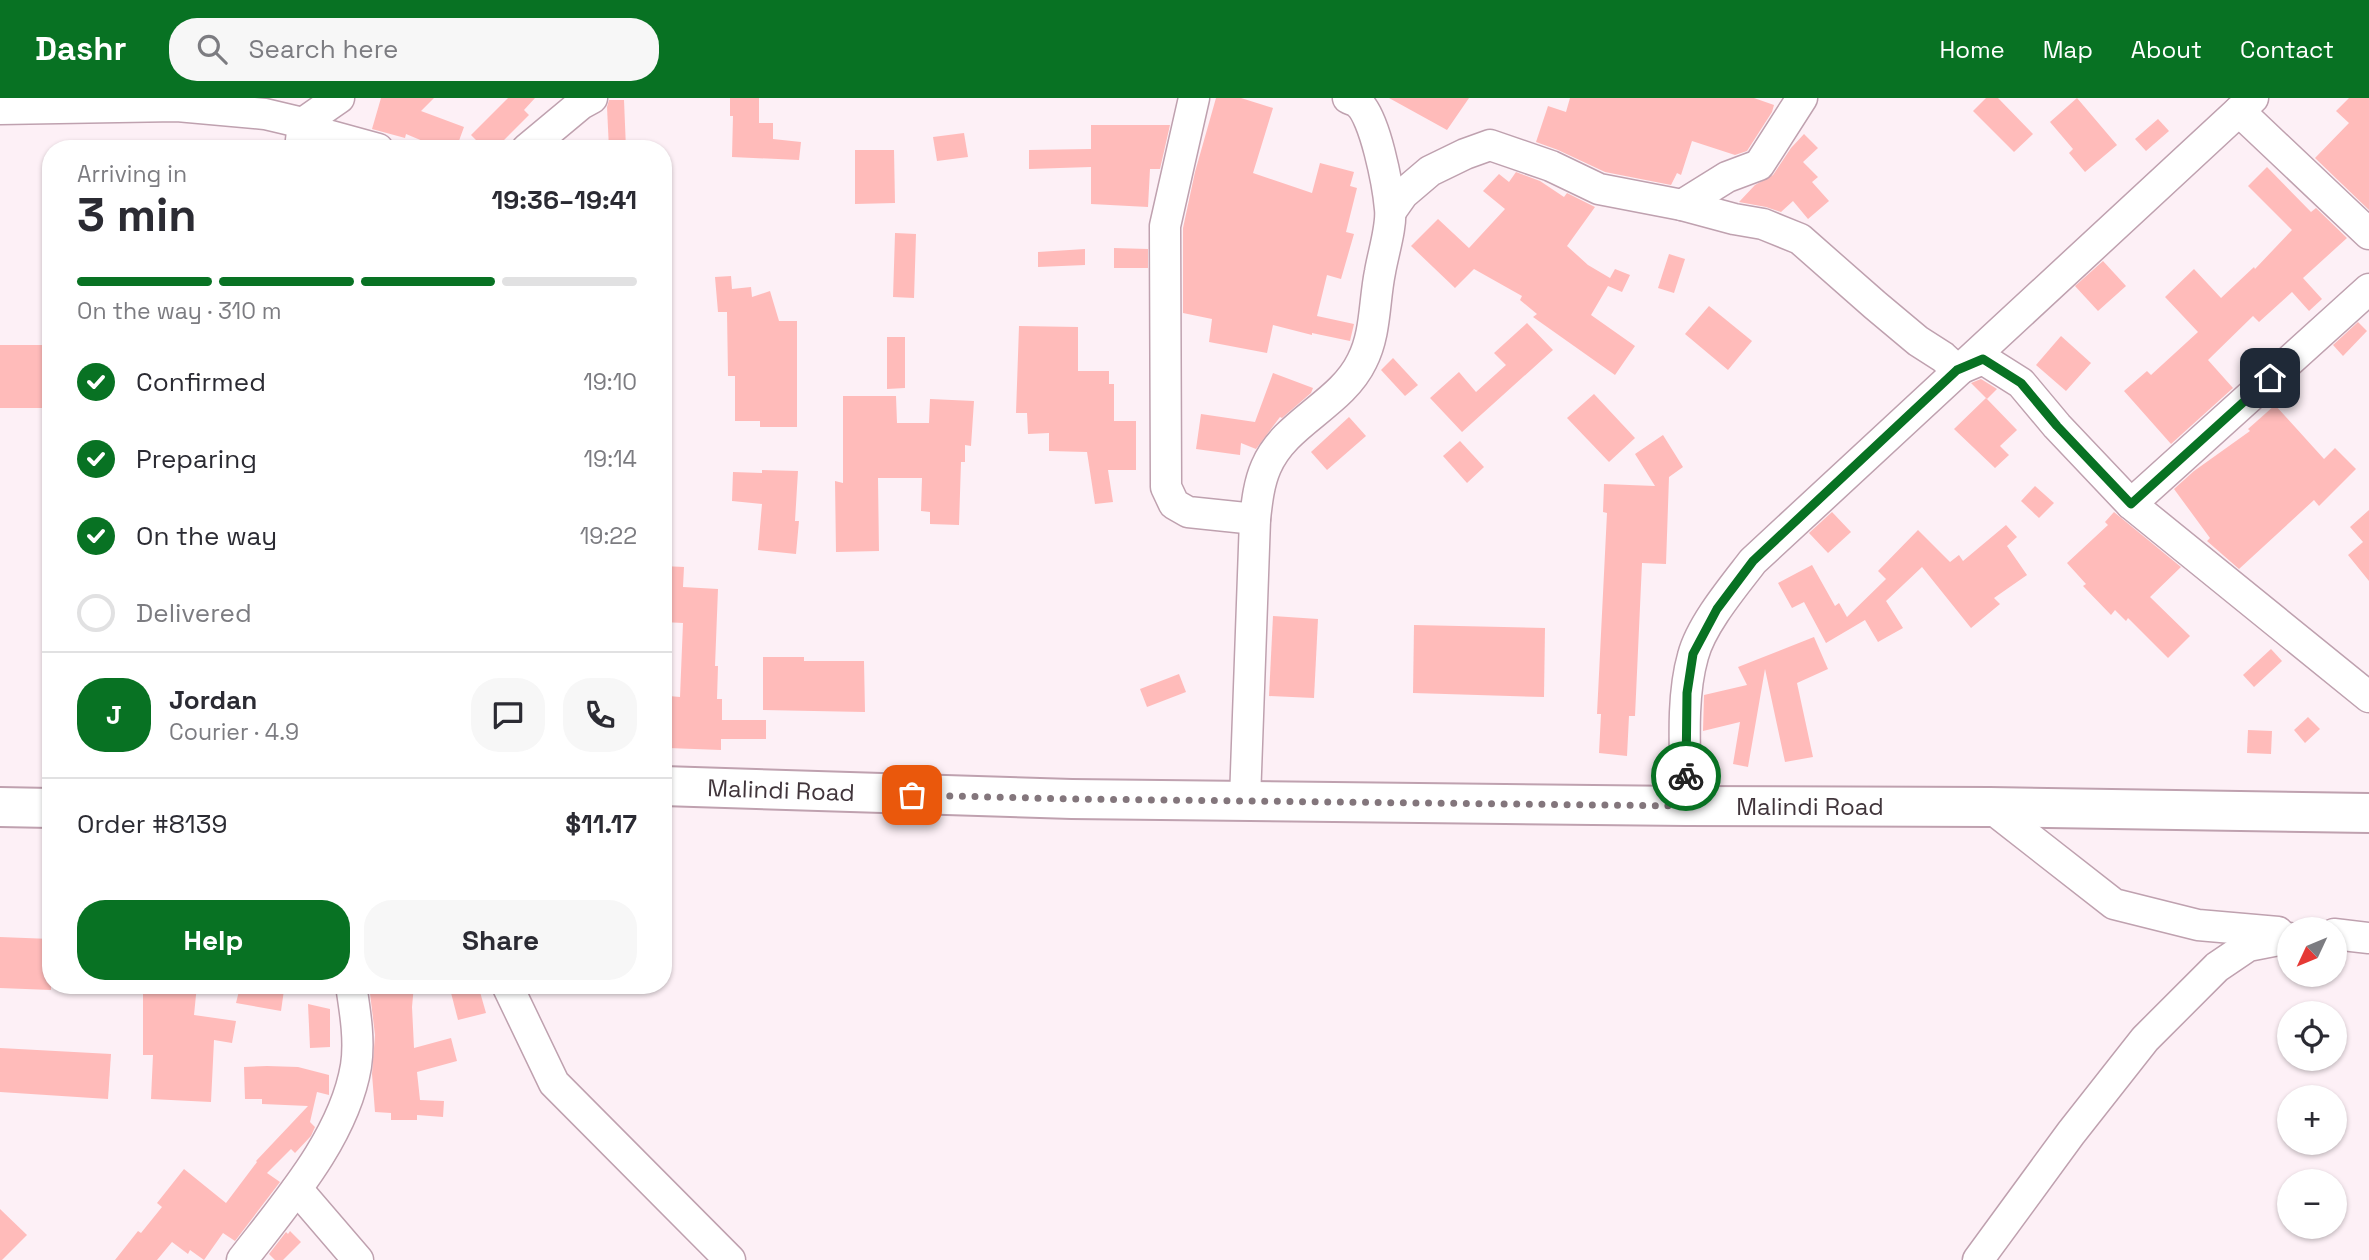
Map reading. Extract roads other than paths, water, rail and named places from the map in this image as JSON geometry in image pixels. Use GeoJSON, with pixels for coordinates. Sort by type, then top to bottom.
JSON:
{"type":"FeatureCollection","features":[{"type":"Feature","properties":{"kind":"highway","name":"Malindi Road"},"geometry":{"type":"LineString","coordinates":[[672,786],[981,797],[2369,813]]}},
{"type":"Feature","properties":{"kind":"highway"},"geometry":{"type":"LineString","coordinates":[[0,807],[42,808]]}},
{"type":"Feature","properties":{"kind":"street"},"geometry":{"type":"LineString","coordinates":[[302,136],[339,98]]}},
{"type":"Feature","properties":{"kind":"street"},"geometry":{"type":"LineString","coordinates":[[538,140],[592,98]]}},
{"type":"Feature","properties":{"kind":"street"},"geometry":{"type":"LineString","coordinates":[[1194,98],[1165,226],[1166,487],[1174,504],[1188,512],[1255,519]]}},
{"type":"Feature","properties":{"kind":"street"},"geometry":{"type":"LineString","coordinates":[[1245,800],[1258,490],[1266,465],[1284,440],[1350,380],[1363,360],[1373,328],[1391,211],[1381,158],[1369,118],[1359,103],[1348,98]]}},
{"type":"Feature","properties":{"kind":"street"},"geometry":{"type":"LineString","coordinates":[[1682,205],[1727,177],[1759,165],[1802,98]]}},
{"type":"Feature","properties":{"kind":"street"},"geometry":{"type":"LineString","coordinates":[[1686,806],[1687,693],[1693,654],[1717,609],[1753,561],[2246,105],[2369,234]]}},
{"type":"Feature","properties":{"kind":"street"},"geometry":{"type":"LineString","coordinates":[[0,109],[177,106],[265,114],[302,136],[327,135],[345,140]]}},
{"type":"Feature","properties":{"kind":"street"},"geometry":{"type":"LineString","coordinates":[[1391,211],[1403,194],[1430,171],[1490,145],[1551,166],[1599,189],[1763,224],[1800,239],[1918,341],[1957,370]]}},
{"type":"Feature","properties":{"kind":"street"},"geometry":{"type":"LineString","coordinates":[[2131,504],[2369,289]]}},
{"type":"Feature","properties":{"kind":"street"},"geometry":{"type":"LineString","coordinates":[[1957,370],[1983,359],[2021,383],[2057,426],[2131,504],[2369,697]]}},
{"type":"Feature","properties":{"kind":"street"},"geometry":{"type":"LineString","coordinates":[[1990,807],[2114,904],[2198,925],[2277,935]]}},
{"type":"Feature","properties":{"kind":"street"},"geometry":{"type":"LineString","coordinates":[[2347,935],[2369,938]]}},
{"type":"Feature","properties":{"kind":"street"},"geometry":{"type":"LineString","coordinates":[[1978,1260],[2071,1133],[2145,1039],[2217,967],[2248,946],[2277,939]]}},
{"type":"Feature","properties":{"kind":"street"},"geometry":{"type":"LineString","coordinates":[[242,1260],[297,1189],[328,1139],[349,1097],[356,1063],[352,994]]}},
{"type":"Feature","properties":{"kind":"street"},"geometry":{"type":"LineString","coordinates":[[511,994],[554,1083],[730,1260]]}},
{"type":"Feature","properties":{"kind":"street"},"geometry":{"type":"LineString","coordinates":[[297,1189],[358,1260]]}}]}
